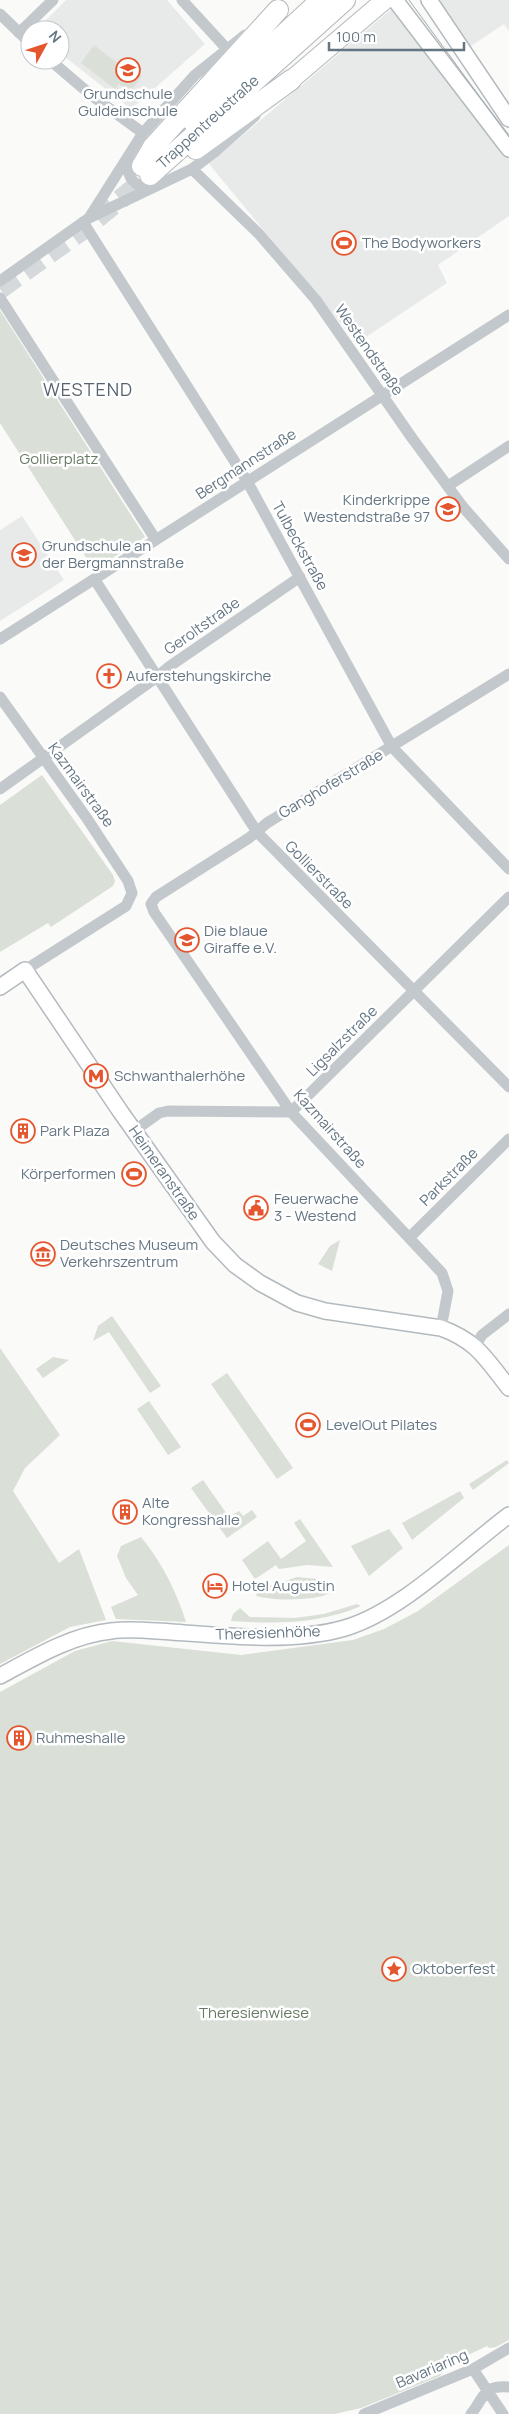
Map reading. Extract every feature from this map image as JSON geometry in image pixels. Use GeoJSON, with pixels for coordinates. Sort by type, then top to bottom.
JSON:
{"type":"FeatureCollection","features":[{"type":"Feature","properties":{"kind":"highway"},"geometry":{"type":"LineString","coordinates":[[261,65],[322,0]]}},
{"type":"Feature","properties":{"kind":"highway"},"geometry":{"type":"LineString","coordinates":[[261,65],[345,0]]}},
{"type":"Feature","properties":{"kind":"highway"},"geometry":{"type":"LineString","coordinates":[[147,172],[153,147],[283,5]]}},
{"type":"Feature","properties":{"kind":"highway","name":"Trappentreustraße"},"geometry":{"type":"LineString","coordinates":[[147,172],[261,65]]}},
{"type":"Feature","properties":{"kind":"highway"},"geometry":{"type":"LineString","coordinates":[[147,172],[290,80]]}},
{"type":"Feature","properties":{"kind":"main road"},"geometry":{"type":"LineString","coordinates":[[290,80],[385,0]]}},
{"type":"Feature","properties":{"kind":"main road"},"geometry":{"type":"LineString","coordinates":[[395,0],[509,149]]}},
{"type":"Feature","properties":{"kind":"main road"},"geometry":{"type":"LineString","coordinates":[[429,0],[509,119]]}},
{"type":"Feature","properties":{"kind":"main road"},"geometry":{"type":"LineString","coordinates":[[0,987],[25,970]]}},
{"type":"Feature","properties":{"kind":"main road","name":"Heimeranstraße"},"geometry":{"type":"LineString","coordinates":[[25,970],[134,1131],[213,1242],[235,1265],[260,1283],[297,1303],[325,1311],[441,1328],[457,1334],[476,1345]]}},
{"type":"Feature","properties":{"kind":"main road"},"geometry":{"type":"LineString","coordinates":[[476,1345],[509,1388]]}},
{"type":"Feature","properties":{"kind":"main road","name":"Theresienhöhe"},"geometry":{"type":"LineString","coordinates":[[0,1676],[75,1639],[114,1630],[244,1637],[303,1635],[344,1628],[382,1611],[423,1583],[509,1515]]}},
{"type":"Feature","properties":{"kind":"street"},"geometry":{"type":"LineString","coordinates":[[0,14],[19,33],[53,0]]}},
{"type":"Feature","properties":{"kind":"street"},"geometry":{"type":"LineString","coordinates":[[182,0],[227,49]]}},
{"type":"Feature","properties":{"kind":"street","name":"Trappentreustraße"},"geometry":{"type":"LineString","coordinates":[[0,281],[86,220],[119,204],[147,172],[143,133],[195,75],[283,5]]}},
{"type":"Feature","properties":{"kind":"street"},"geometry":{"type":"LineString","coordinates":[[62,70],[91,95],[143,133]]}},
{"type":"Feature","properties":{"kind":"street","name":"Trappentreustraße"},"geometry":{"type":"LineString","coordinates":[[86,220],[104,192],[147,172],[192,169],[239,132],[290,80]]}},
{"type":"Feature","properties":{"kind":"street","name":"Westendstraße"},"geometry":{"type":"LineString","coordinates":[[192,169],[259,234],[316,300],[448,486],[509,560]]}},
{"type":"Feature","properties":{"kind":"street"},"geometry":{"type":"LineString","coordinates":[[104,192],[119,204]]}},
{"type":"Feature","properties":{"kind":"street","name":"Tulbeckstraße"},"geometry":{"type":"LineString","coordinates":[[86,220],[247,480],[392,747],[509,869]]}},
{"type":"Feature","properties":{"kind":"street"},"geometry":{"type":"LineString","coordinates":[[0,298],[156,540]]}},
{"type":"Feature","properties":{"kind":"street","name":"Bergmannstraße"},"geometry":{"type":"LineString","coordinates":[[0,639],[95,580],[381,394],[509,315]]}},
{"type":"Feature","properties":{"kind":"street"},"geometry":{"type":"LineString","coordinates":[[448,486],[509,446]]}},
{"type":"Feature","properties":{"kind":"street","name":"Geroltstraße"},"geometry":{"type":"LineString","coordinates":[[0,788],[170,666],[300,577]]}},
{"type":"Feature","properties":{"kind":"street","name":"Gollierstraße"},"geometry":{"type":"LineString","coordinates":[[95,580],[256,832],[509,1087]]}},
{"type":"Feature","properties":{"kind":"street","name":"Ganghoferstraße"},"geometry":{"type":"LineString","coordinates":[[156,897],[256,832],[509,674]]}},
{"type":"Feature","properties":{"kind":"street","name":"Kazmairstraße"},"geometry":{"type":"LineString","coordinates":[[0,697],[114,858],[132,888],[132,893],[126,906],[25,970]]}},
{"type":"Feature","properties":{"kind":"street","name":"Kazmairstraße"},"geometry":{"type":"LineString","coordinates":[[156,897],[152,904],[154,912],[291,1112],[442,1273],[447,1282],[448,1291],[441,1328]]}},
{"type":"Feature","properties":{"kind":"street","name":"Ligsalzstraße"},"geometry":{"type":"LineString","coordinates":[[291,1112],[509,897]]}},
{"type":"Feature","properties":{"kind":"street"},"geometry":{"type":"LineString","coordinates":[[134,1131],[159,1113],[168,1111],[291,1112]]}},
{"type":"Feature","properties":{"kind":"street","name":"Parkstraße"},"geometry":{"type":"LineString","coordinates":[[410,1237],[509,1139]]}},
{"type":"Feature","properties":{"kind":"street"},"geometry":{"type":"LineString","coordinates":[[476,1345],[482,1335],[509,1314]]}},
{"type":"Feature","properties":{"kind":"street","name":"Bavariaring"},"geometry":{"type":"LineString","coordinates":[[364,2414],[473,2369],[509,2348]]}},
{"type":"Feature","properties":{"kind":"street"},"geometry":{"type":"LineString","coordinates":[[473,2369],[504,2414]]}},
{"type":"Feature","properties":{"kind":"street"},"geometry":{"type":"LineString","coordinates":[[471,2414],[481,2396],[493,2387],[509,2387]]}},
{"type":"Feature","properties":{"kind":"shaded area","name":"Grundschule Guldeinschule"},"geometry":{"type":"Polygon","coordinates":[[[66,0],[167,0],[205,44],[131,109],[70,61],[70,20],[46,20],[66,0]]]}},
{"type":"Feature","properties":{"kind":"shaded area"},"geometry":{"type":"Polygon","coordinates":[[[436,0],[509,0],[509,31],[504,24],[468,48],[436,0]]]}},
{"type":"Feature","properties":{"kind":"shaded area"},"geometry":{"type":"Polygon","coordinates":[[[401,1],[509,148],[509,216],[438,265],[447,283],[357,343],[209,164],[401,1]]]}},
{"type":"Feature","properties":{"kind":"shaded area","name":"Grundschule an der Bergmannstraße"},"geometry":{"type":"Polygon","coordinates":[[[22,516],[64,580],[0,621],[0,530],[22,516]]]}},
{"type":"Feature","properties":{"kind":"green space"},"geometry":{"type":"Polygon","coordinates":[[[94,45],[128,71],[131,68],[142,76],[130,92],[119,84],[115,89],[81,63],[94,45]]]}},
{"type":"Feature","properties":{"kind":"green space","name":"Gollierplatz"},"geometry":{"type":"Polygon","coordinates":[[[0,310],[145,537],[94,570],[0,423],[0,310]]]}},
{"type":"Feature","properties":{"kind":"green space"},"geometry":{"type":"Polygon","coordinates":[[[42,775],[113,875],[115,881],[113,886],[51,927],[48,923],[0,952],[0,805],[42,775]]]}},
{"type":"Feature","properties":{"kind":"green space"},"geometry":{"type":"Polygon","coordinates":[[[340,1240],[332,1271],[318,1264],[330,1246],[340,1240]]]}},
{"type":"Feature","properties":{"kind":"green space"},"geometry":{"type":"Polygon","coordinates":[[[112,1316],[161,1386],[150,1393],[109,1332],[93,1341],[98,1326],[112,1316]]]}},
{"type":"Feature","properties":{"kind":"green space"},"geometry":{"type":"Polygon","coordinates":[[[0,1348],[60,1435],[25,1468],[13,1491],[59,1563],[79,1549],[106,1620],[70,1627],[0,1664],[0,1348]]]}},
{"type":"Feature","properties":{"kind":"green space"},"geometry":{"type":"Polygon","coordinates":[[[53,1357],[69,1360],[43,1378],[36,1369],[53,1357]]]}},
{"type":"Feature","properties":{"kind":"green space"},"geometry":{"type":"Polygon","coordinates":[[[227,1373],[293,1468],[277,1479],[211,1384],[227,1373]]]}},
{"type":"Feature","properties":{"kind":"green space"},"geometry":{"type":"Polygon","coordinates":[[[149,1401],[181,1447],[168,1455],[137,1409],[149,1401]]]}},
{"type":"Feature","properties":{"kind":"green space"},"geometry":{"type":"Polygon","coordinates":[[[507,1460],[509,1463],[473,1490],[469,1484],[507,1460]]]}},
{"type":"Feature","properties":{"kind":"green space"},"geometry":{"type":"Polygon","coordinates":[[[203,1480],[229,1517],[239,1511],[243,1516],[252,1510],[257,1517],[227,1538],[191,1488],[203,1480]]]}},
{"type":"Feature","properties":{"kind":"green space"},"geometry":{"type":"Polygon","coordinates":[[[460,1491],[464,1498],[412,1540],[402,1523],[460,1491]]]}},
{"type":"Feature","properties":{"kind":"green space"},"geometry":{"type":"Polygon","coordinates":[[[300,1519],[333,1567],[308,1565],[279,1569],[276,1565],[255,1579],[242,1560],[268,1541],[281,1559],[306,1541],[294,1523],[300,1519]]]}},
{"type":"Feature","properties":{"kind":"green space"},"geometry":{"type":"Polygon","coordinates":[[[389,1529],[403,1548],[369,1576],[351,1546],[389,1529]]]}},
{"type":"Feature","properties":{"kind":"green space"},"geometry":{"type":"Polygon","coordinates":[[[141,1537],[168,1577],[186,1622],[116,1619],[111,1607],[138,1595],[126,1578],[117,1556],[121,1546],[141,1537]]]}},
{"type":"Feature","properties":{"kind":"green space","name":"Theresienwiese"},"geometry":{"type":"Polygon","coordinates":[[[509,1545],[509,2340],[496,2347],[489,2348],[487,2346],[445,2366],[440,2376],[361,2408],[334,2414],[0,2414],[0,1692],[75,1651],[112,1641],[241,1655],[353,1640],[384,1629],[418,1611],[509,1545]]]}},
{"type":"Feature","properties":{"kind":"green space"},"geometry":{"type":"Polygon","coordinates":[[[297,1577],[319,1579],[333,1584],[330,1593],[314,1598],[294,1599],[273,1599],[256,1596],[257,1593],[267,1587],[297,1577]]]}},
{"type":"Feature","properties":{"kind":"green space"},"geometry":{"type":"Polygon","coordinates":[[[357,1604],[361,1606],[345,1612],[313,1619],[280,1622],[231,1621],[233,1614],[240,1608],[250,1617],[295,1618],[324,1614],[357,1604]]]}},
{"type":"Feature","properties":{"kind":"tunnel"},"geometry":{"type":"LineString","coordinates":[[0,289],[84,229],[150,175]]}},
{"type":"Feature","properties":{"kind":"tram line"},"geometry":{"type":"LineString","coordinates":[[409,0],[509,137]]}},
{"type":"Feature","properties":{"kind":"place","name":"Grundschule Guldeinschule"},"geometry":{"type":"Point","coordinates":[128,70]}},
{"type":"Feature","properties":{"kind":"place","name":"The Bodyworkers"},"geometry":{"type":"Point","coordinates":[344,243]}},
{"type":"Feature","properties":{"kind":"place","name":"Kinderkrippe Westendstraße 97"},"geometry":{"type":"Point","coordinates":[448,509]}},
{"type":"Feature","properties":{"kind":"place","name":"Grundschule an der Bergmannstraße"},"geometry":{"type":"Point","coordinates":[24,555]}},
{"type":"Feature","properties":{"kind":"place","name":"Auferstehungskirche"},"geometry":{"type":"Point","coordinates":[109,676]}},
{"type":"Feature","properties":{"kind":"place","name":"Die blaue Giraffe e.V."},"geometry":{"type":"Point","coordinates":[187,940]}},
{"type":"Feature","properties":{"kind":"place","name":"Schwanthalerhöhe"},"geometry":{"type":"Point","coordinates":[96,1076]}},
{"type":"Feature","properties":{"kind":"place","name":"Park Plaza"},"geometry":{"type":"Point","coordinates":[23,1131]}},
{"type":"Feature","properties":{"kind":"place","name":"Körperformen"},"geometry":{"type":"Point","coordinates":[134,1174]}},
{"type":"Feature","properties":{"kind":"place","name":"Feuerwache 3 - Westend"},"geometry":{"type":"Point","coordinates":[256,1208]}},
{"type":"Feature","properties":{"kind":"place","name":"Deutsches Museum Verkehrszentrum"},"geometry":{"type":"Point","coordinates":[43,1254]}},
{"type":"Feature","properties":{"kind":"place","name":"LevelOut Pilates"},"geometry":{"type":"Point","coordinates":[308,1425]}},
{"type":"Feature","properties":{"kind":"place","name":"Alte Kongresshalle"},"geometry":{"type":"Point","coordinates":[125,1512]}},
{"type":"Feature","properties":{"kind":"place","name":"Hotel Augustin"},"geometry":{"type":"Point","coordinates":[215,1586]}},
{"type":"Feature","properties":{"kind":"place","name":"Ruhmeshalle"},"geometry":{"type":"Point","coordinates":[19,1738]}},
{"type":"Feature","properties":{"kind":"place","name":"Oktoberfest"},"geometry":{"type":"Point","coordinates":[394,1969]}},
{"type":"Feature","properties":{"kind":"district","name":"WESTEND"},"geometry":{"type":"Point","coordinates":[88,390]}}]}
